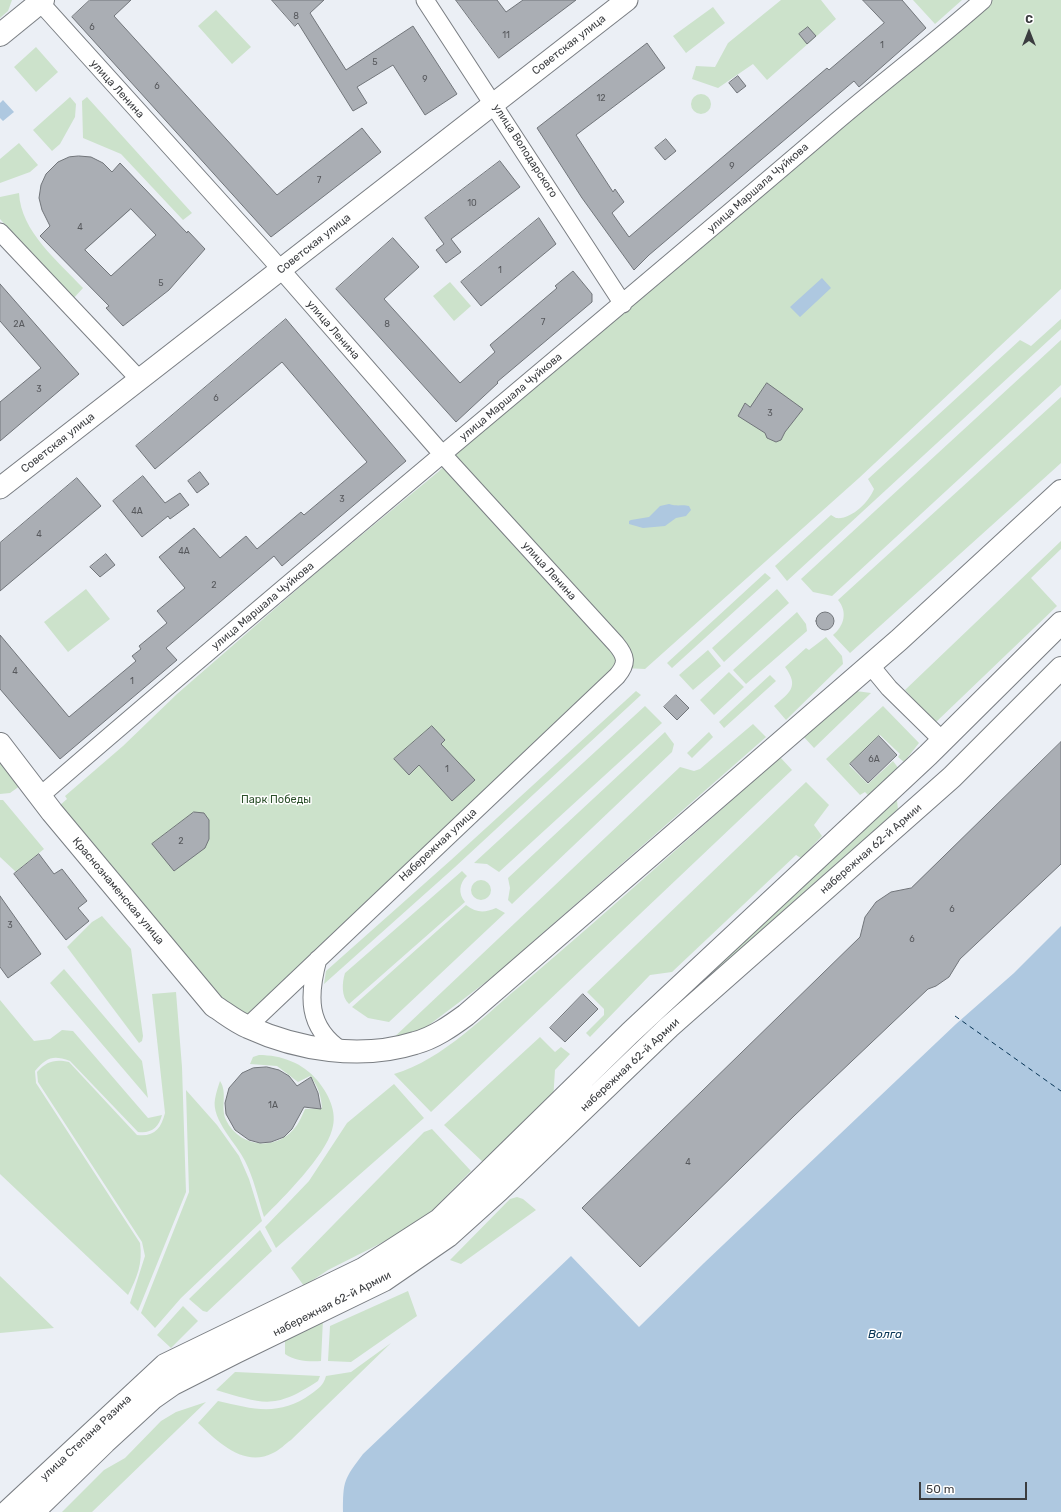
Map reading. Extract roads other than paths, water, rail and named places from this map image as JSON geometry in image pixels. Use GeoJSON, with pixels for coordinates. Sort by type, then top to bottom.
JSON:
{"type":"FeatureCollection","features":[{"type":"Feature","properties":{"kind":"main road"},"geometry":{"type":"LineString","coordinates":[[0,35],[40,1]]}},
{"type":"Feature","properties":{"kind":"main road"},"geometry":{"type":"LineString","coordinates":[[247,1027],[302,1045],[341,1050],[364,1051],[396,1048],[416,1043],[451,1026],[870,665],[1061,491]]}},
{"type":"Feature","properties":{"kind":"main road","name":"набережная 62-й Армии"},"geometry":{"type":"LineString","coordinates":[[165,1365],[363,1269],[439,1220],[630,1033],[943,741],[1061,623]]}},
{"type":"Feature","properties":{"kind":"main road","name":"набережная 62-й Армии"},"geometry":{"type":"LineString","coordinates":[[153,1398],[186,1376],[384,1280],[448,1236],[498,1191],[669,1027],[952,777],[1061,668]]}},
{"type":"Feature","properties":{"kind":"main road","name":"Краснознаменская улица"},"geometry":{"type":"LineString","coordinates":[[0,744],[40,796],[214,1006],[247,1027]]}},
{"type":"Feature","properties":{"kind":"main road","name":"улица Степана Разина"},"geometry":{"type":"LineString","coordinates":[[7,1512],[165,1365]]}},
{"type":"Feature","properties":{"kind":"main road","name":"улица Степана Разина"},"geometry":{"type":"LineString","coordinates":[[33,1512],[153,1398]]}},
{"type":"Feature","properties":{"kind":"street","name":"улица Володарского"},"geometry":{"type":"LineString","coordinates":[[425,0],[494,103],[623,304]]}},
{"type":"Feature","properties":{"kind":"street","name":"Советская улица"},"geometry":{"type":"LineString","coordinates":[[0,488],[627,0]]}},
{"type":"Feature","properties":{"kind":"street","name":"улица Маршала Чуйкова"},"geometry":{"type":"LineString","coordinates":[[40,796],[443,454],[623,304],[861,100],[946,32],[982,0]]}},
{"type":"Feature","properties":{"kind":"street","name":"улица Ленина"},"geometry":{"type":"LineString","coordinates":[[40,1],[281,270],[443,454],[622,651],[625,661]]}},
{"type":"Feature","properties":{"kind":"street"},"geometry":{"type":"LineString","coordinates":[[0,232],[139,379]]}},
{"type":"Feature","properties":{"kind":"street","name":"Набережная улица"},"geometry":{"type":"LineString","coordinates":[[247,1027],[617,676],[624,668],[625,661]]}},
{"type":"Feature","properties":{"kind":"street"},"geometry":{"type":"LineString","coordinates":[[870,665],[889,688],[943,741]]}},
{"type":"Feature","properties":{"kind":"street"},"geometry":{"type":"LineString","coordinates":[[318,959],[312,992],[312,1008],[315,1021],[321,1033],[331,1044],[341,1050]]}},
{"type":"Feature","properties":{"kind":"water"},"geometry":{"type":"Polygon","coordinates":[[[3,100],[14,112],[3,121],[0,118],[0,103],[3,100]]]}},
{"type":"Feature","properties":{"kind":"water"},"geometry":{"type":"Polygon","coordinates":[[[822,278],[831,288],[800,317],[790,307],[822,278]]]}},
{"type":"Feature","properties":{"kind":"water"},"geometry":{"type":"Polygon","coordinates":[[[669,504],[689,506],[691,510],[686,516],[676,518],[665,526],[643,528],[629,524],[629,521],[631,520],[649,517],[660,506],[669,504]]]}},
{"type":"Feature","properties":{"kind":"water","name":"Волга"},"geometry":{"type":"Polygon","coordinates":[[[1061,926],[1061,1512],[343,1512],[343,1493],[348,1475],[363,1454],[571,1256],[639,1327],[704,1263],[956,1024],[1014,973],[1061,926]]]}},
{"type":"Feature","properties":{"kind":"park label","name":"Парк Победы"},"geometry":{"type":"Point","coordinates":[276,800]}}]}
